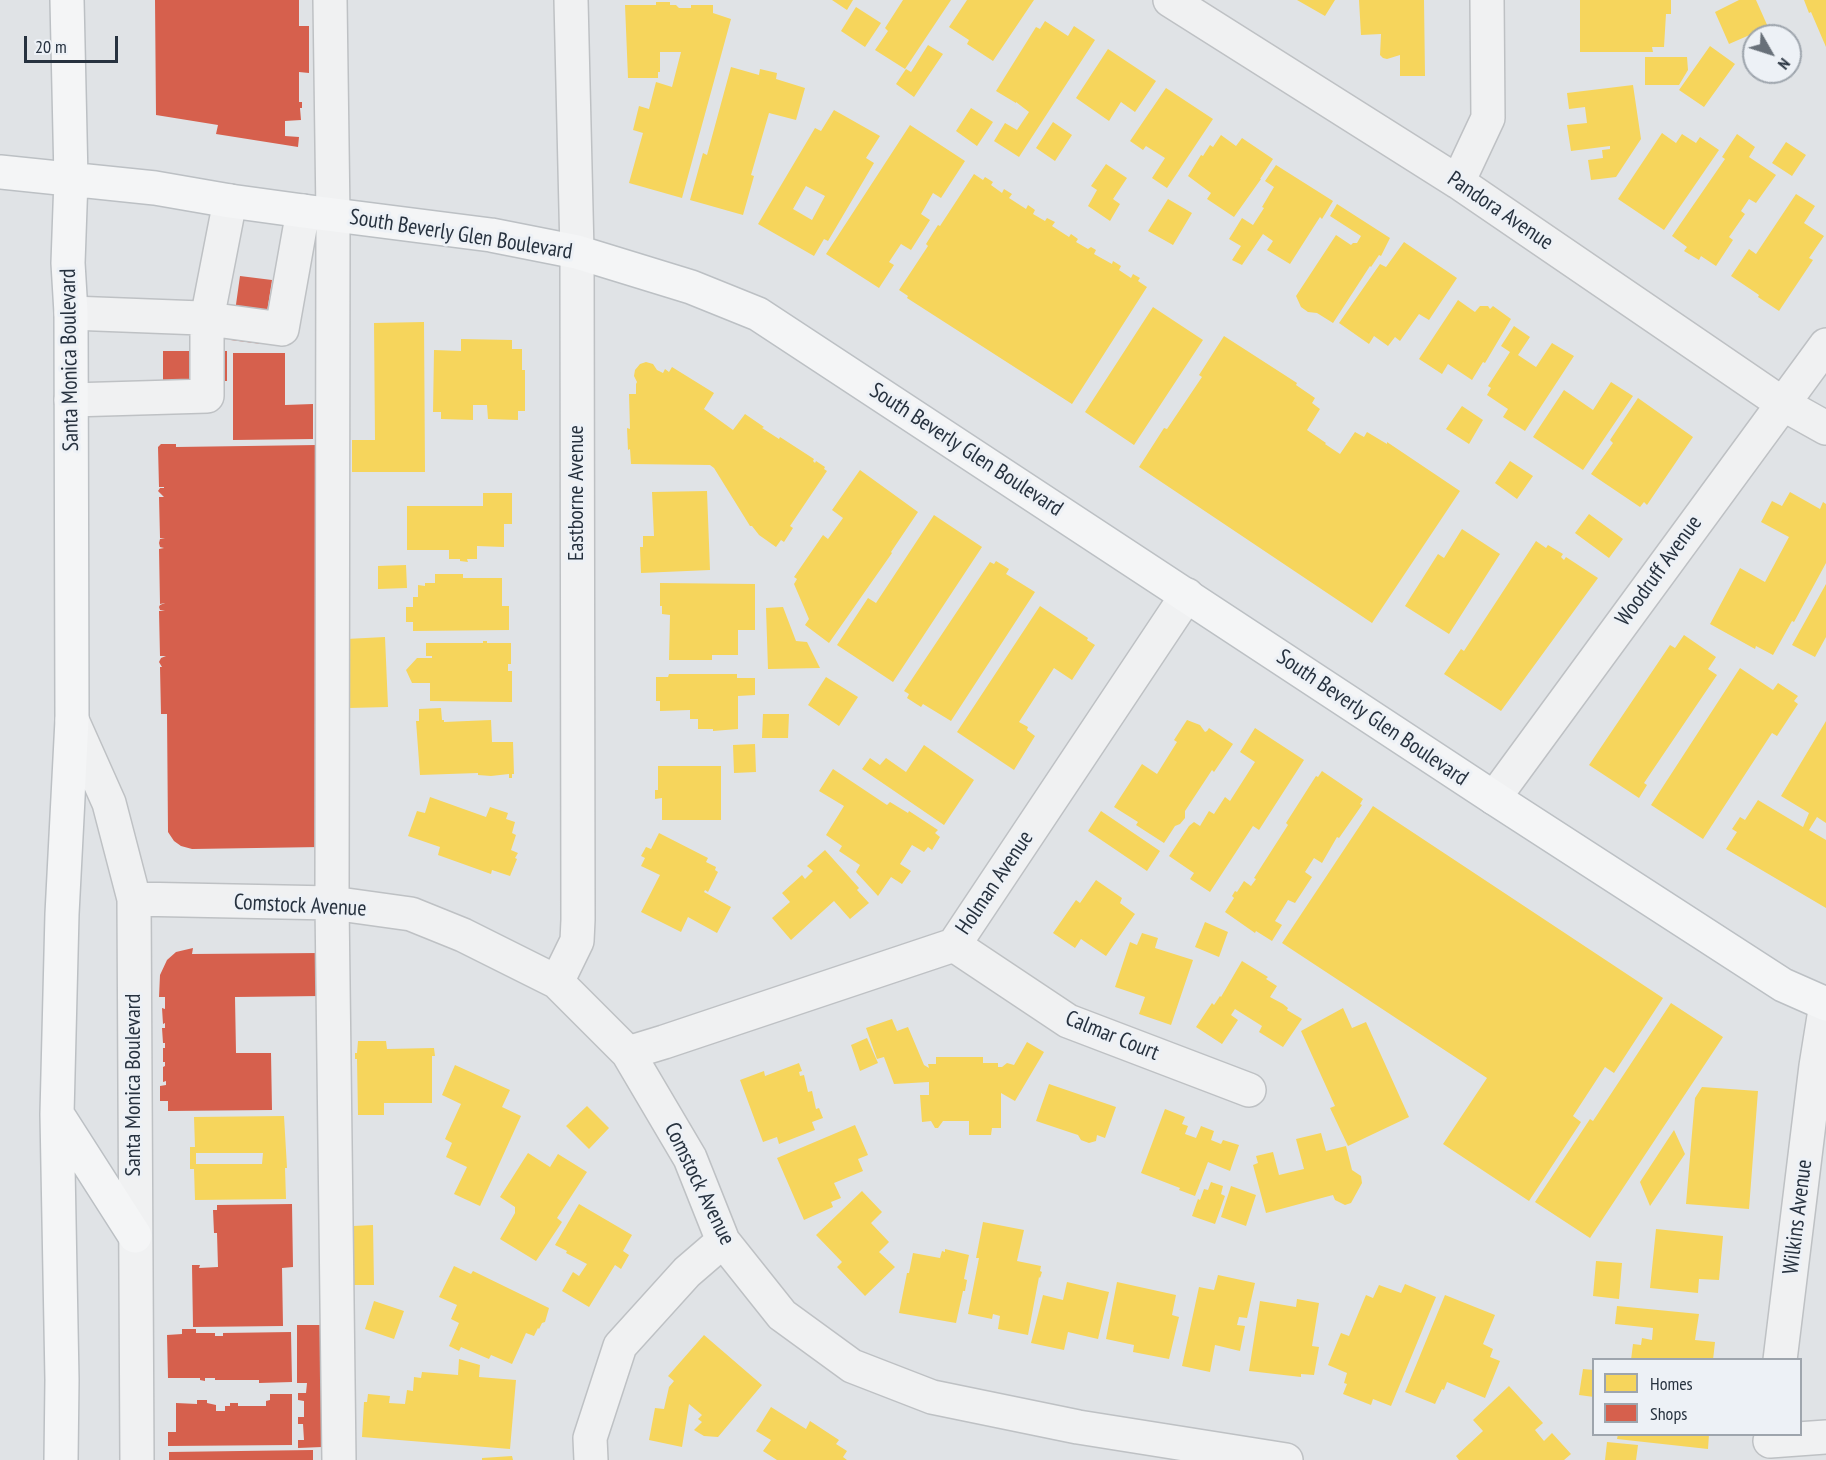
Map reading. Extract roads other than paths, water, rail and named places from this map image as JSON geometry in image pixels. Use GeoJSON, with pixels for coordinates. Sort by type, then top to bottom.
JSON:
{"type":"FeatureCollection","features":[{"type":"Feature","properties":{"kind":"main road","name":"Santa Monica Boulevard"},"geometry":{"type":"LineString","coordinates":[[62,1460],[57,1114],[62,914],[72,720],[71,313],[68,262],[70,179],[67,0]]}},
{"type":"Feature","properties":{"kind":"main road","name":"South Beverly Glen Boulevard"},"geometry":{"type":"LineString","coordinates":[[0,172],[155,188],[230,201],[491,235],[577,252],[691,287],[758,314],[1494,798],[1783,985],[1826,1004]]}},
{"type":"Feature","properties":{"kind":"main road"},"geometry":{"type":"LineString","coordinates":[[57,1114],[135,1236]]}},
{"type":"Feature","properties":{"kind":"street"},"geometry":{"type":"LineString","coordinates":[[330,0],[318,213],[332,903],[339,1460]]}},
{"type":"Feature","properties":{"kind":"street","name":"Eastborne Avenue"},"geometry":{"type":"LineString","coordinates":[[557,982],[578,941],[577,252],[571,0]]}},
{"type":"Feature","properties":{"kind":"street","name":"Pandora Avenue"},"geometry":{"type":"LineString","coordinates":[[1170,0],[1458,182],[1783,404],[1826,428]]}},
{"type":"Feature","properties":{"kind":"street"},"geometry":{"type":"LineString","coordinates":[[1458,182],[1488,118],[1487,0]]}},
{"type":"Feature","properties":{"kind":"street"},"geometry":{"type":"LineString","coordinates":[[71,400],[207,396],[207,319],[230,201]]}},
{"type":"Feature","properties":{"kind":"street"},"geometry":{"type":"LineString","coordinates":[[71,313],[207,319],[282,329],[318,213]]}},
{"type":"Feature","properties":{"kind":"street","name":"Woodruff Avenue"},"geometry":{"type":"LineString","coordinates":[[1494,798],[1826,345]]}},
{"type":"Feature","properties":{"kind":"street","name":"Holman Avenue"},"geometry":{"type":"LineString","coordinates":[[628,1053],[954,945],[1187,595]]}},
{"type":"Feature","properties":{"kind":"street","name":"Santa Monica Boulevard"},"geometry":{"type":"LineString","coordinates":[[72,720],[109,803],[134,899],[136,1460]]}},
{"type":"Feature","properties":{"kind":"street","name":"Comstock Avenue"},"geometry":{"type":"LineString","coordinates":[[134,899],[332,903],[411,914],[463,935],[557,982],[628,1053],[690,1158],[723,1241],[782,1315],[852,1366],[932,1397],[1078,1427],[1286,1460]]}},
{"type":"Feature","properties":{"kind":"street","name":"Calmar Court"},"geometry":{"type":"LineString","coordinates":[[954,945],[1068,1021],[1250,1090]]}},
{"type":"Feature","properties":{"kind":"street","name":"Wilkins Avenue"},"geometry":{"type":"LineString","coordinates":[[1780,1358],[1816,1066],[1826,1004]]}},
{"type":"Feature","properties":{"kind":"street"},"geometry":{"type":"LineString","coordinates":[[591,1460],[590,1438],[620,1346],[687,1272],[723,1241]]}},
{"type":"Feature","properties":{"kind":"street"},"geometry":{"type":"LineString","coordinates":[[1769,1445],[1826,1437]]}}]}
